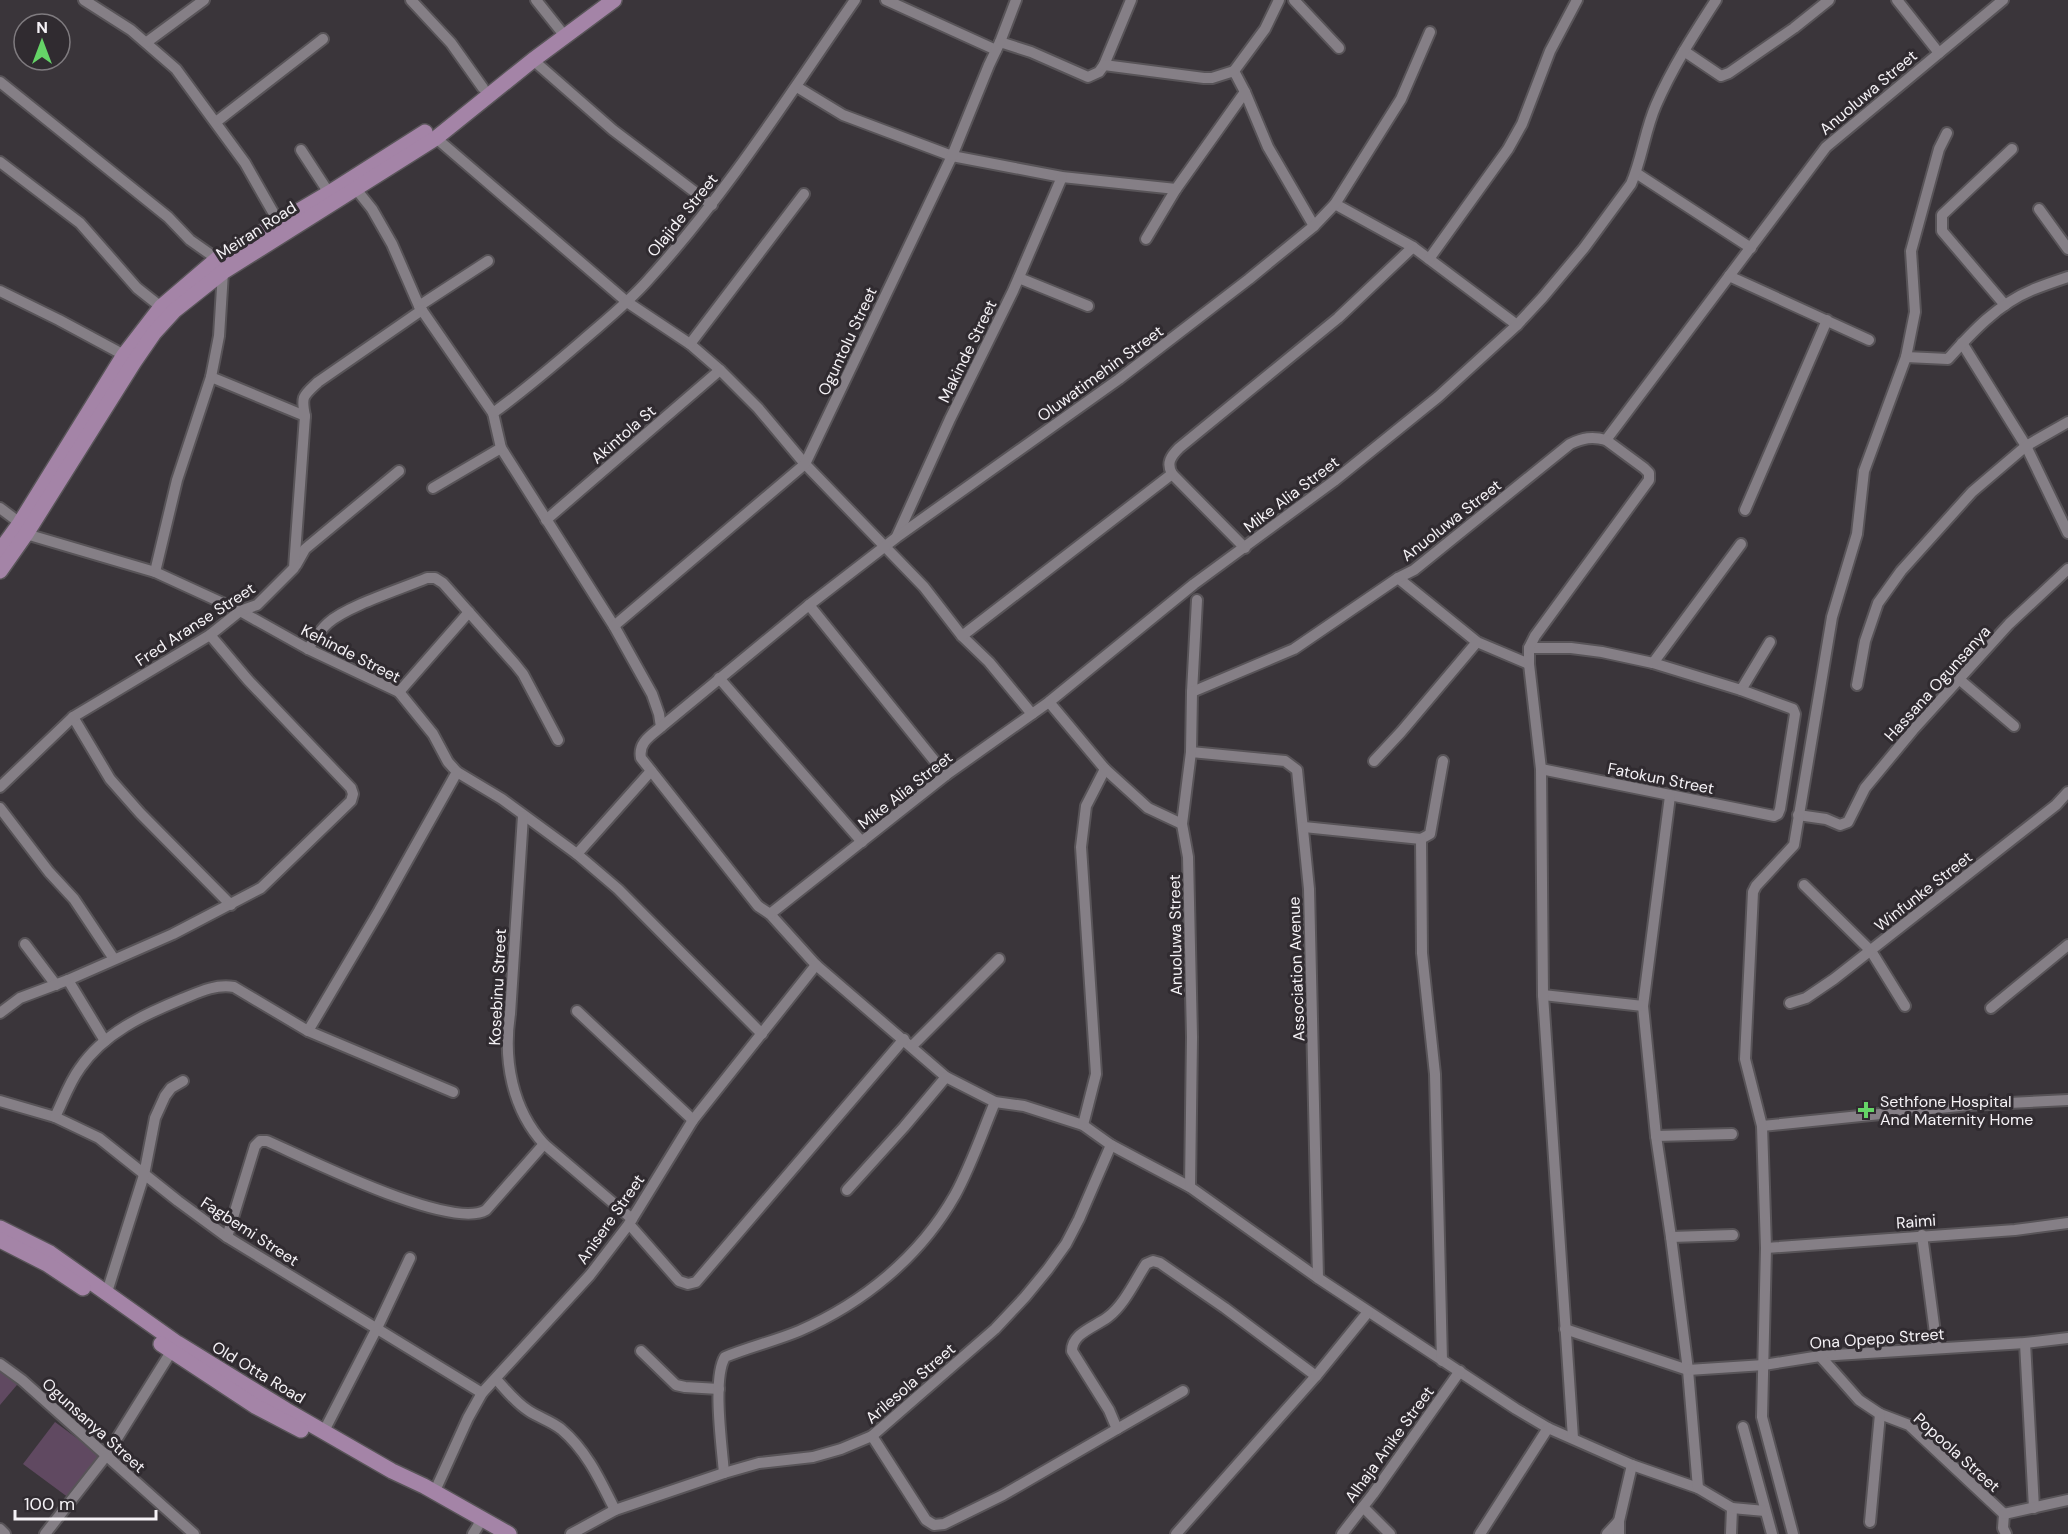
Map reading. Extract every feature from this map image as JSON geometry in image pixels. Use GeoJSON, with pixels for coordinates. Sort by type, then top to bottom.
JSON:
{"type":"FeatureCollection","features":[{"type":"Feature","properties":{"kind":"main road","name":"Meiran Road"},"geometry":{"type":"LineString","coordinates":[[282,228],[329,193],[431,129],[600,0]]}},
{"type":"Feature","properties":{"kind":"main road","name":"Meiran Road"},"geometry":{"type":"LineString","coordinates":[[0,571],[124,355],[161,307],[220,266],[282,228],[356,189],[436,138],[533,60],[614,0]]}},
{"type":"Feature","properties":{"kind":"main road","name":"Meiran Road"},"geometry":{"type":"LineString","coordinates":[[0,551],[23,529],[154,333],[220,266]]}},
{"type":"Feature","properties":{"kind":"main road","name":"Old Otta Road"},"geometry":{"type":"LineString","coordinates":[[0,1228],[50,1253],[283,1415],[391,1481],[481,1532]]}},
{"type":"Feature","properties":{"kind":"main road","name":"Old Otta Road"},"geometry":{"type":"LineString","coordinates":[[0,1240],[47,1264],[101,1300],[171,1352],[255,1406],[324,1431],[508,1534]]}},
{"type":"Feature","properties":{"kind":"street"},"geometry":{"type":"LineString","coordinates":[[84,0],[147,42],[176,69],[245,163],[282,228]]}},
{"type":"Feature","properties":{"kind":"street"},"geometry":{"type":"LineString","coordinates":[[147,42],[204,0]]}},
{"type":"Feature","properties":{"kind":"street"},"geometry":{"type":"LineString","coordinates":[[411,0],[451,43],[483,88]]}},
{"type":"Feature","properties":{"kind":"street"},"geometry":{"type":"LineString","coordinates":[[536,0],[560,30]]}},
{"type":"Feature","properties":{"kind":"street","name":"Olajide Street"},"geometry":{"type":"LineString","coordinates":[[494,413],[520,394],[627,302],[649,280],[712,205],[797,87],[855,0]]}},
{"type":"Feature","properties":{"kind":"street"},"geometry":{"type":"LineString","coordinates":[[886,0],[998,46],[1031,52],[1088,77],[1099,72],[1104,65],[1131,0]]}},
{"type":"Feature","properties":{"kind":"street","name":"Oguntolu Street"},"geometry":{"type":"LineString","coordinates":[[614,626],[805,464],[952,156],[1016,0]]}},
{"type":"Feature","properties":{"kind":"street"},"geometry":{"type":"LineString","coordinates":[[1104,65],[1204,78],[1212,78],[1234,71],[1265,29],[1279,0]]}},
{"type":"Feature","properties":{"kind":"street"},"geometry":{"type":"LineString","coordinates":[[1294,0],[1339,48]]}},
{"type":"Feature","properties":{"kind":"street"},"geometry":{"type":"LineString","coordinates":[[1429,259],[1508,149],[1522,124],[1550,51],[1577,0]]}},
{"type":"Feature","properties":{"kind":"street","name":"Mike Alia Street"},"geometry":{"type":"LineString","coordinates":[[770,914],[946,775],[1049,702],[1194,584],[1334,481],[1412,418],[1517,325],[1584,248],[1631,184],[1655,106],[1684,51],[1716,0]]}},
{"type":"Feature","properties":{"kind":"street"},"geometry":{"type":"LineString","coordinates":[[1684,51],[1721,76],[1729,73],[1794,28],[1828,0]]}},
{"type":"Feature","properties":{"kind":"street"},"geometry":{"type":"LineString","coordinates":[[1897,0],[1938,53]]}},
{"type":"Feature","properties":{"kind":"street","name":"Anuoluwa Street"},"geometry":{"type":"LineString","coordinates":[[1190,1187],[1192,1037],[1188,869],[1182,824],[1191,752],[1192,692],[1294,648],[1398,578],[1414,570],[1570,444],[1583,438],[1595,437],[1606,440],[1826,147],[2003,0]]}},
{"type":"Feature","properties":{"kind":"street","name":"Oluwatimehin Street"},"geometry":{"type":"LineString","coordinates":[[651,771],[641,758],[640,751],[643,743],[719,678],[897,537],[1119,379],[1250,279],[1314,226],[1335,204],[1401,99],[1430,32]]}},
{"type":"Feature","properties":{"kind":"street"},"geometry":{"type":"LineString","coordinates":[[216,122],[323,39]]}},
{"type":"Feature","properties":{"kind":"street"},"geometry":{"type":"LineString","coordinates":[[533,60],[613,130],[712,205]]}},
{"type":"Feature","properties":{"kind":"street"},"geometry":{"type":"LineString","coordinates":[[1234,71],[1268,147],[1314,226]]}},
{"type":"Feature","properties":{"kind":"street"},"geometry":{"type":"LineString","coordinates":[[0,82],[168,217],[220,266],[219,336],[211,377],[177,480],[155,572]]}},
{"type":"Feature","properties":{"kind":"street"},"geometry":{"type":"LineString","coordinates":[[797,87],[843,115],[952,156],[1062,177],[1176,189]]}},
{"type":"Feature","properties":{"kind":"street"},"geometry":{"type":"LineString","coordinates":[[1146,239],[1176,189],[1245,92]]}},
{"type":"Feature","properties":{"kind":"street"},"geometry":{"type":"LineString","coordinates":[[1793,1534],[1762,1417],[1766,1248],[1762,1126],[1745,1059],[1753,892],[1756,885],[1794,845],[1832,617],[1857,534],[1864,471],[1905,357],[1915,312],[1911,250],[1938,149],[1947,133]]}},
{"type":"Feature","properties":{"kind":"street"},"geometry":{"type":"LineString","coordinates":[[436,138],[627,302],[690,344],[720,370],[758,408],[805,464],[924,587],[962,636],[989,662],[1032,714]]}},
{"type":"Feature","properties":{"kind":"street"},"geometry":{"type":"LineString","coordinates":[[2005,305],[1942,231],[1941,222],[1942,215],[2012,148]]}},
{"type":"Feature","properties":{"kind":"street"},"geometry":{"type":"LineString","coordinates":[[301,150],[329,193]]}},
{"type":"Feature","properties":{"kind":"street"},"geometry":{"type":"LineString","coordinates":[[0,162],[80,223],[136,288],[161,307]]}},
{"type":"Feature","properties":{"kind":"street"},"geometry":{"type":"LineString","coordinates":[[1636,173],[1751,248]]}},
{"type":"Feature","properties":{"kind":"street","name":"Makinde Street"},"geometry":{"type":"LineString","coordinates":[[897,537],[950,419],[1019,278],[1062,177]]}},
{"type":"Feature","properties":{"kind":"street"},"geometry":{"type":"LineString","coordinates":[[356,189],[372,209],[392,244],[421,308],[494,413],[501,448],[614,626],[652,694],[661,727]]}},
{"type":"Feature","properties":{"kind":"street"},"geometry":{"type":"LineString","coordinates":[[690,344],[804,194]]}},
{"type":"Feature","properties":{"kind":"street"},"geometry":{"type":"LineString","coordinates":[[1335,204],[1413,247],[1517,325]]}},
{"type":"Feature","properties":{"kind":"street"},"geometry":{"type":"LineString","coordinates":[[2039,209],[2068,249]]}},
{"type":"Feature","properties":{"kind":"street"},"geometry":{"type":"LineString","coordinates":[[1245,548],[1172,474],[1169,468],[1170,458],[1179,448],[1338,318],[1413,247]]}},
{"type":"Feature","properties":{"kind":"street"},"geometry":{"type":"LineString","coordinates":[[294,568],[305,416],[302,401],[306,393],[318,382],[488,261]]}},
{"type":"Feature","properties":{"kind":"street"},"geometry":{"type":"LineString","coordinates":[[1729,276],[1869,340]]}},
{"type":"Feature","properties":{"kind":"street"},"geometry":{"type":"LineString","coordinates":[[1905,357],[1948,359],[1980,325],[2005,305],[2031,290],[2068,277]]}},
{"type":"Feature","properties":{"kind":"street"},"geometry":{"type":"LineString","coordinates":[[1019,278],[1088,306]]}},
{"type":"Feature","properties":{"kind":"street"},"geometry":{"type":"LineString","coordinates":[[0,291],[124,355]]}},
{"type":"Feature","properties":{"kind":"street"},"geometry":{"type":"LineString","coordinates":[[1745,510],[1827,320]]}},
{"type":"Feature","properties":{"kind":"street"},"geometry":{"type":"LineString","coordinates":[[1962,343],[2026,446],[2068,533]]}},
{"type":"Feature","properties":{"kind":"street","name":"Akintola St"},"geometry":{"type":"LineString","coordinates":[[546,520],[720,370]]}},
{"type":"Feature","properties":{"kind":"street"},"geometry":{"type":"LineString","coordinates":[[211,377],[305,416]]}},
{"type":"Feature","properties":{"kind":"street"},"geometry":{"type":"LineString","coordinates":[[1857,685],[1865,641],[1878,603],[1926,542],[1971,492],[2026,446],[2068,422]]}},
{"type":"Feature","properties":{"kind":"street"},"geometry":{"type":"LineString","coordinates":[[1573,1438],[1543,995],[1541,769],[1528,664],[1529,648],[1535,636],[1649,480],[1649,473],[1644,468],[1606,440]]}},
{"type":"Feature","properties":{"kind":"street"},"geometry":{"type":"LineString","coordinates":[[433,488],[501,448]]}},
{"type":"Feature","properties":{"kind":"street","name":"Fred Aranse Street"},"geometry":{"type":"LineString","coordinates":[[0,787],[73,717],[210,635],[240,611],[257,605],[294,568],[305,549],[399,471]]}},
{"type":"Feature","properties":{"kind":"street"},"geometry":{"type":"LineString","coordinates":[[962,636],[1172,474]]}},
{"type":"Feature","properties":{"kind":"street"},"geometry":{"type":"LineString","coordinates":[[0,508],[23,529]]}},
{"type":"Feature","properties":{"kind":"street","name":"Kehinde Street"},"geometry":{"type":"LineString","coordinates":[[23,529],[155,572],[240,611],[308,649],[399,692],[433,734],[448,762],[457,772],[502,799],[577,854],[618,889],[762,1034]]}},
{"type":"Feature","properties":{"kind":"street"},"geometry":{"type":"LineString","coordinates":[[1653,663],[1741,544]]}},
{"type":"Feature","properties":{"kind":"street","name":"Hassana Ogunsanya"},"geometry":{"type":"LineString","coordinates":[[1798,815],[1826,819],[1840,825],[1848,822],[1865,788],[1913,730],[2009,624],[2068,569]]}},
{"type":"Feature","properties":{"kind":"street"},"geometry":{"type":"LineString","coordinates":[[308,649],[334,618],[427,578],[435,578],[443,583],[523,674],[558,740]]}},
{"type":"Feature","properties":{"kind":"street"},"geometry":{"type":"LineString","coordinates":[[1398,578],[1477,642],[1528,664]]}},
{"type":"Feature","properties":{"kind":"street"},"geometry":{"type":"LineString","coordinates":[[1192,692],[1197,600]]}},
{"type":"Feature","properties":{"kind":"street"},"geometry":{"type":"LineString","coordinates":[[809,606],[946,775]]}},
{"type":"Feature","properties":{"kind":"street"},"geometry":{"type":"LineString","coordinates":[[399,692],[469,612]]}},
{"type":"Feature","properties":{"kind":"street"},"geometry":{"type":"LineString","coordinates":[[0,1013],[20,998],[68,980],[173,934],[231,905],[270,881],[351,801],[353,794],[351,788],[248,680],[210,635]]}},
{"type":"Feature","properties":{"kind":"street"},"geometry":{"type":"LineString","coordinates":[[1374,761],[1477,642]]}},
{"type":"Feature","properties":{"kind":"street"},"geometry":{"type":"LineString","coordinates":[[1529,648],[1571,648],[1653,663],[1741,690],[1770,642]]}},
{"type":"Feature","properties":{"kind":"street"},"geometry":{"type":"LineString","coordinates":[[719,678],[862,843]]}},
{"type":"Feature","properties":{"kind":"street"},"geometry":{"type":"LineString","coordinates":[[1960,680],[2014,726]]}},
{"type":"Feature","properties":{"kind":"street","name":"Fatokun Street"},"geometry":{"type":"LineString","coordinates":[[1541,769],[1774,816],[1780,809],[1795,714],[1793,709],[1741,690]]}},
{"type":"Feature","properties":{"kind":"street"},"geometry":{"type":"LineString","coordinates":[[1049,702],[1105,769],[1148,808],[1182,824]]}},
{"type":"Feature","properties":{"kind":"street"},"geometry":{"type":"LineString","coordinates":[[73,717],[110,779],[140,813],[231,905]]}},
{"type":"Feature","properties":{"kind":"street","name":"Association Avenue"},"geometry":{"type":"LineString","coordinates":[[1191,752],[1285,761],[1297,770],[1309,889],[1318,1278]]}},
{"type":"Feature","properties":{"kind":"street"},"geometry":{"type":"LineString","coordinates":[[1304,827],[1421,839],[1430,834],[1443,761]]}},
{"type":"Feature","properties":{"kind":"street"},"geometry":{"type":"LineString","coordinates":[[1083,1125],[1096,1074],[1081,847],[1086,806],[1105,769]]}},
{"type":"Feature","properties":{"kind":"street"},"geometry":{"type":"LineString","coordinates":[[577,854],[651,771],[758,906],[770,914],[816,965],[946,1077],[995,1102],[1024,1106],[1083,1125],[1111,1145],[1190,1187],[1368,1312],[1548,1428],[1632,1465],[1698,1488],[1732,1509],[1765,1511]]}},
{"type":"Feature","properties":{"kind":"street"},"geometry":{"type":"LineString","coordinates":[[308,1031],[457,772]]}},
{"type":"Feature","properties":{"kind":"street","name":"Winfunke Street"},"geometry":{"type":"LineString","coordinates":[[1790,1003],[1806,998],[1871,951],[2056,805],[2068,792]]}},
{"type":"Feature","properties":{"kind":"street"},"geometry":{"type":"LineString","coordinates":[[1670,796],[1643,1006],[1656,1136],[1688,1370],[1698,1488]]}},
{"type":"Feature","properties":{"kind":"street"},"geometry":{"type":"LineString","coordinates":[[0,808],[49,872],[74,899],[114,958]]}},
{"type":"Feature","properties":{"kind":"street","name":"Kosebinu Street"},"geometry":{"type":"LineString","coordinates":[[523,816],[507,1036],[509,1062],[519,1106],[534,1133],[544,1144],[630,1222],[679,1281],[688,1284],[696,1282],[908,1043]]}},
{"type":"Feature","properties":{"kind":"street"},"geometry":{"type":"LineString","coordinates":[[1421,839],[1422,953],[1434,1074],[1442,1361]]}},
{"type":"Feature","properties":{"kind":"street"},"geometry":{"type":"LineString","coordinates":[[1804,885],[1871,951],[1905,1006]]}},
{"type":"Feature","properties":{"kind":"street"},"geometry":{"type":"LineString","coordinates":[[26,944],[56,985]]}},
{"type":"Feature","properties":{"kind":"street"},"geometry":{"type":"LineString","coordinates":[[1991,1008],[2068,945]]}},
{"type":"Feature","properties":{"kind":"street"},"geometry":{"type":"LineString","coordinates":[[908,1043],[999,959]]}},
{"type":"Feature","properties":{"kind":"street","name":"Anisere Street"},"geometry":{"type":"LineString","coordinates":[[434,1493],[468,1418],[482,1393],[590,1275],[630,1222],[693,1120],[816,965]]}},
{"type":"Feature","properties":{"kind":"street"},"geometry":{"type":"LineString","coordinates":[[68,980],[105,1041]]}},
{"type":"Feature","properties":{"kind":"street"},"geometry":{"type":"LineString","coordinates":[[55,1117],[80,1068],[105,1041],[129,1024],[160,1008],[213,987],[224,986],[234,987],[308,1031],[453,1092]]}},
{"type":"Feature","properties":{"kind":"street"},"geometry":{"type":"LineString","coordinates":[[1543,995],[1643,1006]]}},
{"type":"Feature","properties":{"kind":"street"},"geometry":{"type":"LineString","coordinates":[[577,1011],[693,1120]]}},
{"type":"Feature","properties":{"kind":"street"},"geometry":{"type":"LineString","coordinates":[[848,1190],[946,1077]]}},
{"type":"Feature","properties":{"kind":"street"},"geometry":{"type":"LineString","coordinates":[[107,1292],[144,1175],[154,1118],[171,1088],[183,1081]]}},
{"type":"Feature","properties":{"kind":"street"},"geometry":{"type":"LineString","coordinates":[[1762,1126],[1970,1105],[2068,1100]]}},
{"type":"Feature","properties":{"kind":"street","name":"Fagbemi Street"},"geometry":{"type":"LineString","coordinates":[[0,1101],[55,1117],[99,1138],[227,1237],[482,1393]]}},
{"type":"Feature","properties":{"kind":"street"},"geometry":{"type":"LineString","coordinates":[[724,1473],[719,1389],[720,1364],[725,1357],[797,1332],[824,1319],[876,1287],[898,1267],[931,1231],[950,1202],[995,1102]]}},
{"type":"Feature","properties":{"kind":"street"},"geometry":{"type":"LineString","coordinates":[[1656,1136],[1732,1134]]}},
{"type":"Feature","properties":{"kind":"street"},"geometry":{"type":"LineString","coordinates":[[227,1237],[255,1146],[260,1141],[267,1141],[404,1201],[474,1214],[486,1210],[544,1144]]}},
{"type":"Feature","properties":{"kind":"street","name":"Arilesola Street"},"geometry":{"type":"LineString","coordinates":[[570,1534],[615,1510],[724,1473],[759,1463],[813,1456],[841,1449],[872,1436],[995,1329],[1048,1269],[1066,1244],[1079,1219],[1111,1145]]}},
{"type":"Feature","properties":{"kind":"street","name":"Raimi"},"geometry":{"type":"LineString","coordinates":[[1766,1248],[2014,1230],[2068,1223]]}},
{"type":"Feature","properties":{"kind":"street"},"geometry":{"type":"LineString","coordinates":[[1671,1237],[1733,1235]]}},
{"type":"Feature","properties":{"kind":"street"},"geometry":{"type":"LineString","coordinates":[[1922,1235],[1937,1348]]}},
{"type":"Feature","properties":{"kind":"street"},"geometry":{"type":"LineString","coordinates":[[324,1431],[410,1258]]}},
{"type":"Feature","properties":{"kind":"street"},"geometry":{"type":"LineString","coordinates":[[1117,1429],[1109,1410],[1072,1351],[1072,1344],[1075,1338],[1109,1317],[1116,1310],[1146,1264],[1153,1262],[1160,1263],[1225,1308],[1316,1376]]}},
{"type":"Feature","properties":{"kind":"street"},"geometry":{"type":"LineString","coordinates":[[1176,1534],[1316,1376],[1368,1312]]}},
{"type":"Feature","properties":{"kind":"street"},"geometry":{"type":"LineString","coordinates":[[1565,1329],[1688,1370]]}},
{"type":"Feature","properties":{"kind":"street","name":"Ona Opepo Street"},"geometry":{"type":"LineString","coordinates":[[1688,1370],[1762,1365],[1820,1356],[2025,1343],[2068,1338]]}},
{"type":"Feature","properties":{"kind":"street"},"geometry":{"type":"LineString","coordinates":[[2025,1343],[2034,1508]]}},
{"type":"Feature","properties":{"kind":"street"},"geometry":{"type":"LineString","coordinates":[[641,1351],[676,1385],[719,1389]]}},
{"type":"Feature","properties":{"kind":"street"},"geometry":{"type":"LineString","coordinates":[[45,1534],[106,1456],[171,1352]]}},
{"type":"Feature","properties":{"kind":"street","name":"Popoola Street"},"geometry":{"type":"LineString","coordinates":[[1820,1356],[1859,1400],[1880,1414],[1909,1425],[2004,1514],[2003,1528],[2006,1534]]}},
{"type":"Feature","properties":{"kind":"street","name":"Ogunsanya Street"},"geometry":{"type":"LineString","coordinates":[[0,1364],[22,1380],[194,1534]]}},
{"type":"Feature","properties":{"kind":"street","name":"Alhaja Anike Street"},"geometry":{"type":"LineString","coordinates":[[1342,1534],[1460,1371]]}},
{"type":"Feature","properties":{"kind":"street"},"geometry":{"type":"LineString","coordinates":[[496,1379],[519,1404],[528,1411],[552,1422],[572,1440],[593,1466],[615,1510]]}},
{"type":"Feature","properties":{"kind":"street"},"geometry":{"type":"LineString","coordinates":[[872,1436],[926,1520],[934,1525],[944,1524],[1003,1495],[1183,1391]]}},
{"type":"Feature","properties":{"kind":"street"},"geometry":{"type":"LineString","coordinates":[[1870,1522],[1880,1414]]}},
{"type":"Feature","properties":{"kind":"street"},"geometry":{"type":"LineString","coordinates":[[1743,1427],[1772,1534]]}},
{"type":"Feature","properties":{"kind":"street"},"geometry":{"type":"LineString","coordinates":[[1480,1534],[1548,1428]]}},
{"type":"Feature","properties":{"kind":"street"},"geometry":{"type":"LineString","coordinates":[[1619,1534],[1619,1521],[1632,1465]]}},
{"type":"Feature","properties":{"kind":"street"},"geometry":{"type":"LineString","coordinates":[[2004,1514],[2068,1500]]}},
{"type":"Feature","properties":{"kind":"street"},"geometry":{"type":"LineString","coordinates":[[1363,1507],[1390,1534]]}},
{"type":"Feature","properties":{"kind":"street"},"geometry":{"type":"LineString","coordinates":[[1731,1534],[1732,1509]]}},
{"type":"Feature","properties":{"kind":"street"},"geometry":{"type":"LineString","coordinates":[[1607,1534],[1619,1521]]}},
{"type":"Feature","properties":{"kind":"street"},"geometry":{"type":"LineString","coordinates":[[0,1529],[5,1534]]}},
{"type":"Feature","properties":{"kind":"shaded area"},"geometry":{"type":"Polygon","coordinates":[[[5,1365],[22,1379],[0,1405],[0,1371],[5,1365]]]}},
{"type":"Feature","properties":{"kind":"shaded area"},"geometry":{"type":"Polygon","coordinates":[[[55,1422],[101,1456],[69,1498],[23,1464],[55,1422]]]}},
{"type":"Feature","properties":{"kind":"place","name":"Sethfone Hospital And Maternity Home"},"geometry":{"type":"Point","coordinates":[1866,1110]}}]}
